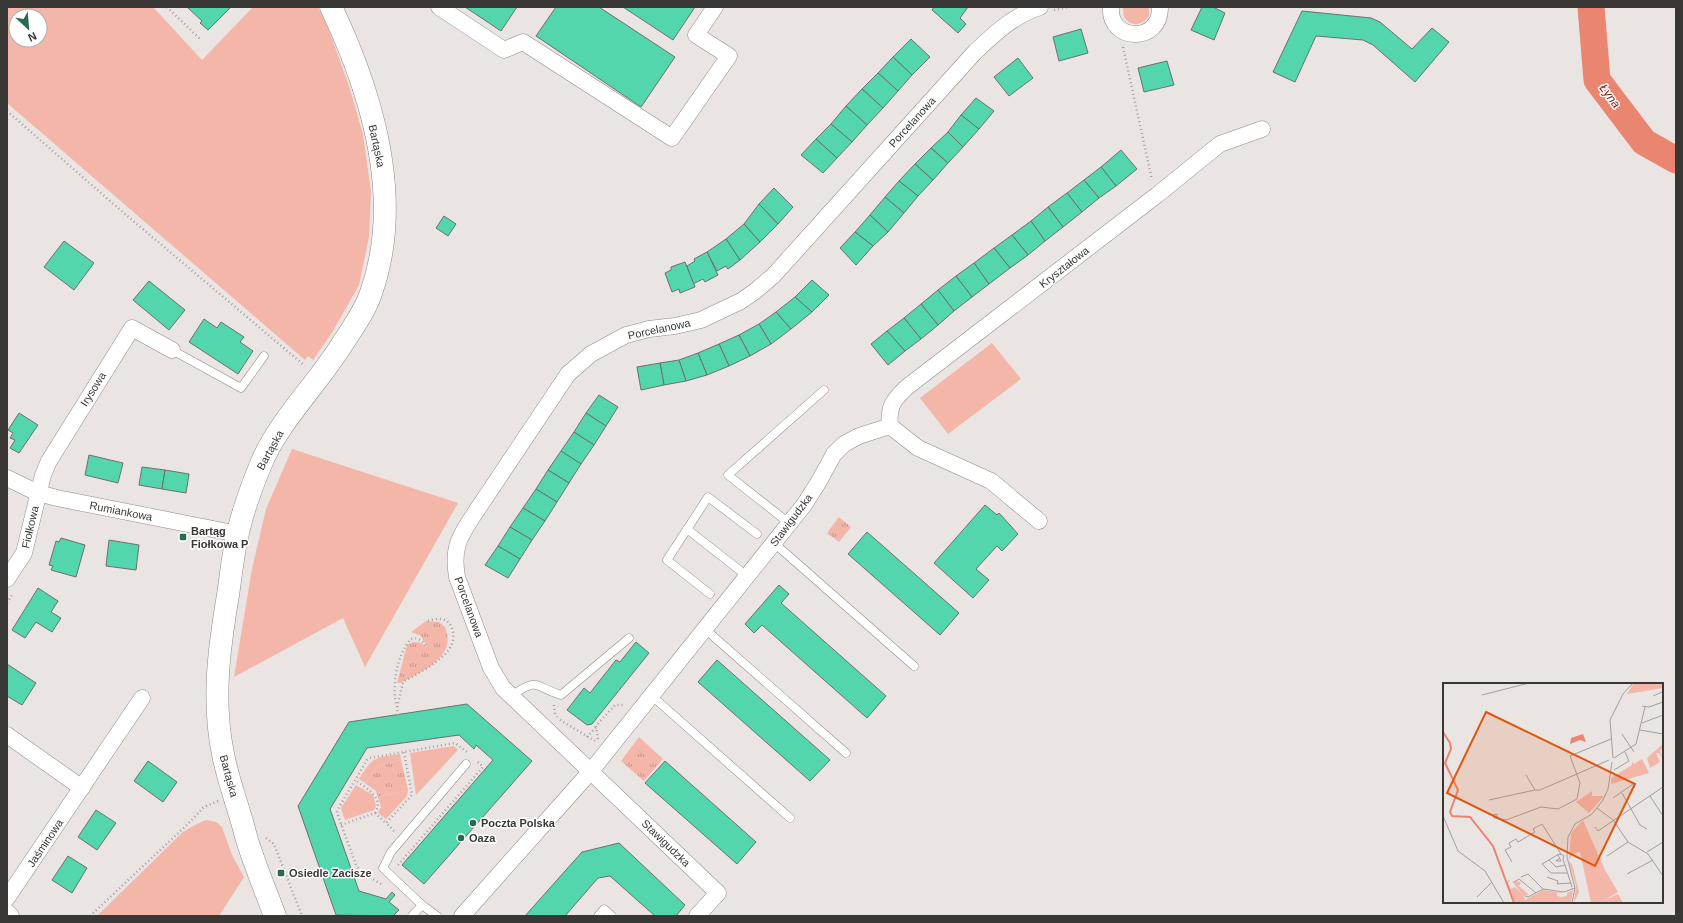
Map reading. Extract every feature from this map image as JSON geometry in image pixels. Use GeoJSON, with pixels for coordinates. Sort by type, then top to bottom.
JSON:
{"type":"FeatureCollection","features":[{"type":"Feature","properties":{"kind":"street","name":"Bartąska"},"geometry":{"type":"LineString","coordinates":[[275,916],[248,842],[221,744],[218,722],[217,692],[220,640],[238,534],[249,495],[262,460],[278,433],[319,378],[356,322],[371,295],[381,257],[385,226],[385,202],[383,171],[376,136],[358,74],[330,7]]}},
{"type":"Feature","properties":{"kind":"street"},"geometry":{"type":"LineString","coordinates":[[439,7],[504,50],[523,42],[672,138],[729,56],[696,35],[715,7]]}},
{"type":"Feature","properties":{"kind":"street"},"geometry":{"type":"LineString","coordinates":[[1111,7],[1112,17],[1119,28],[1131,34],[1138,34],[1150,30],[1159,19],[1160,7]]}},
{"type":"Feature","properties":{"kind":"street","name":"Porcelanowa"},"geometry":{"type":"LineString","coordinates":[[591,772],[503,688],[491,668],[457,577],[455,564],[456,549],[462,533],[568,374],[591,354],[626,335],[649,329],[675,326],[701,320],[741,301],[754,292],[773,276],[975,52],[996,31],[1015,18],[1044,10]]}},
{"type":"Feature","properties":{"kind":"street","name":"Kryształowa"},"geometry":{"type":"LineString","coordinates":[[890,426],[889,414],[892,405],[897,396],[906,387],[1157,195],[1220,144],[1262,129]]}},
{"type":"Feature","properties":{"kind":"street","name":"Irysowa"},"geometry":{"type":"LineString","coordinates":[[38,493],[49,461],[132,328],[172,350]]}},
{"type":"Feature","properties":{"kind":"street"},"geometry":{"type":"LineString","coordinates":[[890,426],[918,448],[991,482],[1039,521]]}},
{"type":"Feature","properties":{"kind":"street","name":"Stawigudzka"},"geometry":{"type":"LineString","coordinates":[[462,916],[591,772],[804,505],[834,454],[844,444],[859,436],[890,426]]}},
{"type":"Feature","properties":{"kind":"street","name":"Rumiankowa"},"geometry":{"type":"LineString","coordinates":[[7,478],[38,493],[238,534]]}},
{"type":"Feature","properties":{"kind":"street","name":"Fiołkowa"},"geometry":{"type":"LineString","coordinates":[[11,585],[24,553],[38,493]]}},
{"type":"Feature","properties":{"kind":"street","name":"Jaśminowa"},"geometry":{"type":"LineString","coordinates":[[7,898],[142,698]]}},
{"type":"Feature","properties":{"kind":"street"},"geometry":{"type":"LineString","coordinates":[[7,735],[82,788]]}},
{"type":"Feature","properties":{"kind":"street","name":"Stawigudzka"},"geometry":{"type":"LineString","coordinates":[[591,772],[718,893],[697,916]]}},
{"type":"Feature","properties":{"kind":"street"},"geometry":{"type":"LineString","coordinates":[[7,912],[11,916]]}},
{"type":"Feature","properties":{"kind":"lane"},"geometry":{"type":"LineString","coordinates":[[172,350],[241,388],[264,356]]}},
{"type":"Feature","properties":{"kind":"lane"},"geometry":{"type":"LineString","coordinates":[[789,523],[728,475],[824,390]]}},
{"type":"Feature","properties":{"kind":"lane"},"geometry":{"type":"LineString","coordinates":[[710,594],[667,560],[708,498],[757,534]]}},
{"type":"Feature","properties":{"kind":"lane"},"geometry":{"type":"LineString","coordinates":[[687,529],[747,576]]}},
{"type":"Feature","properties":{"kind":"lane"},"geometry":{"type":"LineString","coordinates":[[774,543],[914,666]]}},
{"type":"Feature","properties":{"kind":"lane"},"geometry":{"type":"LineString","coordinates":[[705,629],[846,753]]}},
{"type":"Feature","properties":{"kind":"lane"},"geometry":{"type":"LineString","coordinates":[[511,696],[531,684],[541,685],[561,695],[629,638]]}},
{"type":"Feature","properties":{"kind":"lane"},"geometry":{"type":"LineString","coordinates":[[652,696],[790,818]]}},
{"type":"Feature","properties":{"kind":"lane"},"geometry":{"type":"LineString","coordinates":[[383,868],[391,852],[466,764]]}},
{"type":"Feature","properties":{"kind":"lane"},"geometry":{"type":"LineString","coordinates":[[377,860],[383,868],[422,906],[438,916]]}},
{"type":"Feature","properties":{"kind":"lane"},"geometry":{"type":"LineString","coordinates":[[412,916],[422,906]]}},
{"type":"Feature","properties":{"kind":"lane"},"geometry":{"type":"LineString","coordinates":[[598,916],[604,909],[612,916]]}},
{"type":"Feature","properties":{"kind":"path"},"geometry":{"type":"LineString","coordinates":[[168,7],[200,39]]}},
{"type":"Feature","properties":{"kind":"path"},"geometry":{"type":"LineString","coordinates":[[1044,10],[1069,7]]}},
{"type":"Feature","properties":{"kind":"path"},"geometry":{"type":"LineString","coordinates":[[1122,45],[1153,186],[1157,195]]}},
{"type":"Feature","properties":{"kind":"path"},"geometry":{"type":"LineString","coordinates":[[7,111],[118,208],[319,378]]}},
{"type":"Feature","properties":{"kind":"path"},"geometry":{"type":"LineString","coordinates":[[7,603],[11,585]]}},
{"type":"Feature","properties":{"kind":"path"},"geometry":{"type":"LineString","coordinates":[[397,708],[403,682],[440,660],[447,654],[452,642],[452,629],[448,622],[443,619],[426,621]]}},
{"type":"Feature","properties":{"kind":"path"},"geometry":{"type":"LineString","coordinates":[[398,715],[394,687],[405,646],[411,639],[417,638],[423,642],[427,648]]}},
{"type":"Feature","properties":{"kind":"path"},"geometry":{"type":"LineString","coordinates":[[587,737],[615,705],[632,706]]}},
{"type":"Feature","properties":{"kind":"path"},"geometry":{"type":"LineString","coordinates":[[558,719],[599,744],[596,726]]}},
{"type":"Feature","properties":{"kind":"path"},"geometry":{"type":"LineString","coordinates":[[386,823],[412,795],[404,752]]}},
{"type":"Feature","properties":{"kind":"path"},"geometry":{"type":"LineString","coordinates":[[341,825],[375,813],[379,806],[374,793],[355,780]]}},
{"type":"Feature","properties":{"kind":"path"},"geometry":{"type":"LineString","coordinates":[[90,916],[204,807],[234,795]]}},
{"type":"Feature","properties":{"kind":"path"},"geometry":{"type":"LineString","coordinates":[[375,813],[402,839]]}},
{"type":"Feature","properties":{"kind":"green space"},"geometry":{"type":"Polygon","coordinates":[[[7,7],[153,7],[202,60],[253,7],[318,7],[327,25],[349,86],[363,134],[371,192],[369,237],[359,285],[333,331],[313,360],[308,356],[305,360],[7,103],[7,7]]]}},
{"type":"Feature","properties":{"kind":"green space"},"geometry":{"type":"Polygon","coordinates":[[[1123,7],[1149,7],[1149,16],[1143,22],[1133,24],[1124,17],[1123,7]]]}},
{"type":"Feature","properties":{"kind":"green space"},"geometry":{"type":"Polygon","coordinates":[[[992,343],[1021,379],[948,434],[920,398],[992,343]]]}},
{"type":"Feature","properties":{"kind":"green space"},"geometry":{"type":"Polygon","coordinates":[[[292,449],[458,503],[365,667],[343,618],[234,677],[252,569],[266,509],[292,449]]]}},
{"type":"Feature","properties":{"kind":"green space"},"geometry":{"type":"Polygon","coordinates":[[[839,517],[851,527],[839,542],[827,533],[839,517]]]}},
{"type":"Feature","properties":{"kind":"green space"},"geometry":{"type":"Polygon","coordinates":[[[426,621],[439,622],[445,627],[448,638],[447,647],[436,662],[428,668],[401,683],[397,683],[407,645],[417,642],[427,647],[421,636],[411,632],[426,621]]]}},
{"type":"Feature","properties":{"kind":"green space"},"geometry":{"type":"Polygon","coordinates":[[[639,737],[663,759],[644,781],[621,761],[639,737]]]}},
{"type":"Feature","properties":{"kind":"green space"},"geometry":{"type":"Polygon","coordinates":[[[454,746],[458,750],[416,795],[410,753],[454,746]]]}},
{"type":"Feature","properties":{"kind":"green space"},"geometry":{"type":"Polygon","coordinates":[[[400,754],[401,760],[378,766],[365,783],[359,779],[375,759],[400,754]]]}},
{"type":"Feature","properties":{"kind":"green space"},"geometry":{"type":"Polygon","coordinates":[[[401,760],[408,790],[378,797],[376,791],[365,783],[378,766],[401,760]]]}},
{"type":"Feature","properties":{"kind":"green space"},"geometry":{"type":"Polygon","coordinates":[[[356,785],[373,795],[376,806],[374,810],[345,820],[341,808],[356,785]]]}},
{"type":"Feature","properties":{"kind":"green space"},"geometry":{"type":"Polygon","coordinates":[[[408,790],[407,796],[386,819],[378,813],[381,807],[378,797],[408,790]]]}},
{"type":"Feature","properties":{"kind":"green space"},"geometry":{"type":"Polygon","coordinates":[[[206,820],[216,822],[222,827],[232,855],[244,877],[219,916],[97,916],[183,832],[206,820]]]}},
{"type":"Feature","properties":{"kind":"building"},"geometry":{"type":"Polygon","coordinates":[[[187,7],[231,7],[208,30],[200,23],[202,21],[187,7]]]}},
{"type":"Feature","properties":{"kind":"building"},"geometry":{"type":"Polygon","coordinates":[[[465,7],[517,7],[501,31],[465,7]]]}},
{"type":"Feature","properties":{"kind":"building"},"geometry":{"type":"Polygon","coordinates":[[[556,7],[599,7],[675,57],[641,107],[536,36],[556,7]]]}},
{"type":"Feature","properties":{"kind":"building"},"geometry":{"type":"Polygon","coordinates":[[[623,7],[695,7],[673,40],[623,7]]]}},
{"type":"Feature","properties":{"kind":"building"},"geometry":{"type":"Polygon","coordinates":[[[934,7],[968,7],[960,18],[966,24],[958,33],[932,10],[934,7]]]}},
{"type":"Feature","properties":{"kind":"building"},"geometry":{"type":"Polygon","coordinates":[[[1202,7],[1213,7],[1225,13],[1214,40],[1191,30],[1202,7]]]}},
{"type":"Feature","properties":{"kind":"building"},"geometry":{"type":"Polygon","coordinates":[[[1302,11],[1371,18],[1380,22],[1412,49],[1432,28],[1449,42],[1415,82],[1373,45],[1363,40],[1316,36],[1295,82],[1273,72],[1302,11]]]}},
{"type":"Feature","properties":{"kind":"building"},"geometry":{"type":"Polygon","coordinates":[[[1081,29],[1088,53],[1059,61],[1053,37],[1081,29]]]}},
{"type":"Feature","properties":{"kind":"building"},"geometry":{"type":"Polygon","coordinates":[[[911,39],[930,57],[912,75],[893,57],[911,39]]]}},
{"type":"Feature","properties":{"kind":"building"},"geometry":{"type":"Polygon","coordinates":[[[893,57],[912,75],[898,91],[878,73],[893,57]]]}},
{"type":"Feature","properties":{"kind":"building"},"geometry":{"type":"Polygon","coordinates":[[[1018,58],[1033,78],[1009,96],[994,77],[1018,58]]]}},
{"type":"Feature","properties":{"kind":"building"},"geometry":{"type":"Polygon","coordinates":[[[1167,61],[1174,85],[1144,92],[1138,68],[1167,61]]]}},
{"type":"Feature","properties":{"kind":"building"},"geometry":{"type":"Polygon","coordinates":[[[878,73],[898,91],[883,108],[862,89],[878,73]]]}},
{"type":"Feature","properties":{"kind":"building"},"geometry":{"type":"Polygon","coordinates":[[[862,89],[883,108],[867,125],[846,106],[862,89]]]}},
{"type":"Feature","properties":{"kind":"building"},"geometry":{"type":"Polygon","coordinates":[[[976,98],[994,111],[979,129],[961,115],[976,98]]]}},
{"type":"Feature","properties":{"kind":"building"},"geometry":{"type":"Polygon","coordinates":[[[846,106],[867,125],[852,142],[831,124],[846,106]]]}},
{"type":"Feature","properties":{"kind":"building"},"geometry":{"type":"Polygon","coordinates":[[[961,115],[979,129],[963,147],[948,132],[961,115]]]}},
{"type":"Feature","properties":{"kind":"building"},"geometry":{"type":"Polygon","coordinates":[[[831,124],[852,142],[837,158],[816,139],[831,124]]]}},
{"type":"Feature","properties":{"kind":"building"},"geometry":{"type":"Polygon","coordinates":[[[948,132],[963,147],[948,163],[931,148],[948,132]]]}},
{"type":"Feature","properties":{"kind":"building"},"geometry":{"type":"Polygon","coordinates":[[[816,139],[837,158],[823,173],[801,155],[816,139]]]}},
{"type":"Feature","properties":{"kind":"building"},"geometry":{"type":"Polygon","coordinates":[[[931,148],[948,163],[933,180],[915,164],[931,148]]]}},
{"type":"Feature","properties":{"kind":"building"},"geometry":{"type":"Polygon","coordinates":[[[1121,150],[1137,169],[1116,186],[1101,167],[1121,150]]]}},
{"type":"Feature","properties":{"kind":"building"},"geometry":{"type":"Polygon","coordinates":[[[915,164],[933,180],[918,196],[899,181],[915,164]]]}},
{"type":"Feature","properties":{"kind":"building"},"geometry":{"type":"Polygon","coordinates":[[[1101,167],[1116,186],[1099,198],[1084,180],[1101,167]]]}},
{"type":"Feature","properties":{"kind":"building"},"geometry":{"type":"Polygon","coordinates":[[[1084,180],[1099,198],[1082,212],[1067,193],[1084,180]]]}},
{"type":"Feature","properties":{"kind":"building"},"geometry":{"type":"Polygon","coordinates":[[[899,181],[918,196],[904,213],[885,197],[899,181]]]}},
{"type":"Feature","properties":{"kind":"building"},"geometry":{"type":"Polygon","coordinates":[[[774,188],[793,207],[778,224],[759,204],[774,188]]]}},
{"type":"Feature","properties":{"kind":"building"},"geometry":{"type":"Polygon","coordinates":[[[1067,193],[1082,212],[1063,227],[1048,207],[1067,193]]]}},
{"type":"Feature","properties":{"kind":"building"},"geometry":{"type":"Polygon","coordinates":[[[885,197],[904,213],[888,232],[870,215],[885,197]]]}},
{"type":"Feature","properties":{"kind":"building"},"geometry":{"type":"Polygon","coordinates":[[[759,204],[778,224],[760,242],[744,224],[759,204]]]}},
{"type":"Feature","properties":{"kind":"building"},"geometry":{"type":"Polygon","coordinates":[[[1048,207],[1063,227],[1045,241],[1031,221],[1048,207]]]}},
{"type":"Feature","properties":{"kind":"building"},"geometry":{"type":"Polygon","coordinates":[[[870,215],[888,232],[873,246],[855,232],[870,215]]]}},
{"type":"Feature","properties":{"kind":"building"},"geometry":{"type":"Polygon","coordinates":[[[444,216],[456,224],[448,236],[436,228],[444,216]]]}},
{"type":"Feature","properties":{"kind":"building"},"geometry":{"type":"Polygon","coordinates":[[[1031,221],[1045,241],[1028,255],[1012,235],[1031,221]]]}},
{"type":"Feature","properties":{"kind":"building"},"geometry":{"type":"Polygon","coordinates":[[[744,224],[760,242],[740,260],[726,239],[744,224]]]}},
{"type":"Feature","properties":{"kind":"building"},"geometry":{"type":"Polygon","coordinates":[[[855,232],[873,246],[856,265],[840,248],[855,232]]]}},
{"type":"Feature","properties":{"kind":"building"},"geometry":{"type":"Polygon","coordinates":[[[1012,235],[1028,255],[1010,268],[994,248],[1012,235]]]}},
{"type":"Feature","properties":{"kind":"building"},"geometry":{"type":"Polygon","coordinates":[[[726,239],[740,260],[728,269],[726,266],[717,271],[707,252],[726,239]]]}},
{"type":"Feature","properties":{"kind":"building"},"geometry":{"type":"Polygon","coordinates":[[[64,241],[94,263],[74,290],[44,267],[64,241]]]}},
{"type":"Feature","properties":{"kind":"building"},"geometry":{"type":"Polygon","coordinates":[[[994,248],[1010,268],[989,284],[974,263],[994,248]]]}},
{"type":"Feature","properties":{"kind":"building"},"geometry":{"type":"Polygon","coordinates":[[[707,252],[718,275],[705,282],[703,279],[693,284],[687,266],[695,261],[694,259],[707,252]]]}},
{"type":"Feature","properties":{"kind":"building"},"geometry":{"type":"Polygon","coordinates":[[[685,262],[695,287],[680,293],[679,289],[672,292],[665,273],[671,270],[671,267],[685,262]]]}},
{"type":"Feature","properties":{"kind":"building"},"geometry":{"type":"Polygon","coordinates":[[[974,263],[989,284],[972,297],[956,276],[974,263]]]}},
{"type":"Feature","properties":{"kind":"building"},"geometry":{"type":"Polygon","coordinates":[[[956,276],[972,297],[954,311],[938,290],[956,276]]]}},
{"type":"Feature","properties":{"kind":"building"},"geometry":{"type":"Polygon","coordinates":[[[812,280],[829,295],[812,312],[795,297],[812,280]]]}},
{"type":"Feature","properties":{"kind":"building"},"geometry":{"type":"Polygon","coordinates":[[[149,281],[185,310],[169,330],[133,300],[149,281]]]}},
{"type":"Feature","properties":{"kind":"building"},"geometry":{"type":"Polygon","coordinates":[[[938,290],[954,311],[938,325],[921,304],[938,290]]]}},
{"type":"Feature","properties":{"kind":"building"},"geometry":{"type":"Polygon","coordinates":[[[795,297],[812,312],[791,329],[776,312],[795,297]]]}},
{"type":"Feature","properties":{"kind":"building"},"geometry":{"type":"Polygon","coordinates":[[[921,304],[938,325],[921,339],[904,318],[921,304]]]}},
{"type":"Feature","properties":{"kind":"building"},"geometry":{"type":"Polygon","coordinates":[[[776,312],[791,329],[771,344],[759,324],[776,312]]]}},
{"type":"Feature","properties":{"kind":"building"},"geometry":{"type":"Polygon","coordinates":[[[904,318],[921,339],[905,351],[887,331],[904,318]]]}},
{"type":"Feature","properties":{"kind":"building"},"geometry":{"type":"Polygon","coordinates":[[[204,319],[217,328],[221,322],[244,337],[240,342],[253,351],[238,374],[189,342],[204,319]]]}},
{"type":"Feature","properties":{"kind":"building"},"geometry":{"type":"Polygon","coordinates":[[[759,324],[771,344],[750,356],[739,335],[759,324]]]}},
{"type":"Feature","properties":{"kind":"building"},"geometry":{"type":"Polygon","coordinates":[[[887,331],[905,351],[888,365],[871,344],[887,331]]]}},
{"type":"Feature","properties":{"kind":"building"},"geometry":{"type":"Polygon","coordinates":[[[739,335],[750,356],[729,366],[719,344],[739,335]]]}},
{"type":"Feature","properties":{"kind":"building"},"geometry":{"type":"Polygon","coordinates":[[[719,344],[729,366],[707,375],[698,353],[719,344]]]}},
{"type":"Feature","properties":{"kind":"building"},"geometry":{"type":"Polygon","coordinates":[[[698,353],[707,375],[686,381],[679,360],[698,353]]]}},
{"type":"Feature","properties":{"kind":"building"},"geometry":{"type":"Polygon","coordinates":[[[679,360],[686,381],[664,385],[660,363],[679,360]]]}},
{"type":"Feature","properties":{"kind":"building"},"geometry":{"type":"Polygon","coordinates":[[[660,363],[664,385],[641,390],[637,367],[660,363]]]}},
{"type":"Feature","properties":{"kind":"building"},"geometry":{"type":"Polygon","coordinates":[[[599,395],[618,407],[606,426],[586,413],[599,395]]]}},
{"type":"Feature","properties":{"kind":"building"},"geometry":{"type":"Polygon","coordinates":[[[19,413],[38,425],[19,453],[10,448],[15,440],[10,438],[13,433],[8,430],[19,413]]]}},
{"type":"Feature","properties":{"kind":"building"},"geometry":{"type":"Polygon","coordinates":[[[586,413],[606,426],[594,445],[574,432],[586,413]]]}},
{"type":"Feature","properties":{"kind":"building"},"geometry":{"type":"Polygon","coordinates":[[[574,432],[594,445],[581,464],[561,451],[574,432]]]}},
{"type":"Feature","properties":{"kind":"building"},"geometry":{"type":"Polygon","coordinates":[[[561,451],[581,464],[569,483],[548,470],[561,451]]]}},
{"type":"Feature","properties":{"kind":"building"},"geometry":{"type":"Polygon","coordinates":[[[89,455],[123,463],[118,483],[85,475],[89,455]]]}},
{"type":"Feature","properties":{"kind":"building"},"geometry":{"type":"Polygon","coordinates":[[[142,467],[165,470],[162,489],[139,485],[142,467]]]}},
{"type":"Feature","properties":{"kind":"building"},"geometry":{"type":"Polygon","coordinates":[[[165,470],[189,474],[186,493],[162,489],[165,470]]]}},
{"type":"Feature","properties":{"kind":"building"},"geometry":{"type":"Polygon","coordinates":[[[548,470],[569,483],[557,502],[536,489],[548,470]]]}},
{"type":"Feature","properties":{"kind":"building"},"geometry":{"type":"Polygon","coordinates":[[[536,489],[557,502],[545,521],[523,508],[536,489]]]}},
{"type":"Feature","properties":{"kind":"building"},"geometry":{"type":"Polygon","coordinates":[[[985,505],[997,515],[999,513],[1018,534],[1002,551],[997,546],[976,569],[989,580],[973,598],[934,563],[985,505]]]}},
{"type":"Feature","properties":{"kind":"building"},"geometry":{"type":"Polygon","coordinates":[[[523,508],[545,521],[532,540],[510,527],[523,508]]]}},
{"type":"Feature","properties":{"kind":"building"},"geometry":{"type":"Polygon","coordinates":[[[510,527],[532,540],[520,559],[498,546],[510,527]]]}},
{"type":"Feature","properties":{"kind":"building"},"geometry":{"type":"Polygon","coordinates":[[[867,532],[959,613],[940,635],[848,554],[867,532]]]}},
{"type":"Feature","properties":{"kind":"building"},"geometry":{"type":"Polygon","coordinates":[[[61,538],[85,545],[76,577],[51,570],[53,566],[49,565],[56,541],[59,542],[61,538]]]}},
{"type":"Feature","properties":{"kind":"building"},"geometry":{"type":"Polygon","coordinates":[[[109,540],[139,545],[136,570],[106,566],[109,540]]]}},
{"type":"Feature","properties":{"kind":"building"},"geometry":{"type":"Polygon","coordinates":[[[498,546],[520,559],[508,578],[485,565],[498,546]]]}},
{"type":"Feature","properties":{"kind":"building"},"geometry":{"type":"Polygon","coordinates":[[[779,585],[789,594],[781,603],[886,696],[867,718],[762,625],[754,633],[745,624],[779,585]]]}},
{"type":"Feature","properties":{"kind":"building"},"geometry":{"type":"Polygon","coordinates":[[[38,588],[58,601],[51,612],[61,618],[52,632],[36,622],[25,638],[12,630],[38,588]]]}},
{"type":"Feature","properties":{"kind":"building"},"geometry":{"type":"Polygon","coordinates":[[[636,642],[649,653],[592,724],[587,725],[567,710],[584,688],[590,693],[616,660],[620,662],[636,642]]]}},
{"type":"Feature","properties":{"kind":"building"},"geometry":{"type":"Polygon","coordinates":[[[717,660],[830,760],[810,781],[698,682],[717,660]]]}},
{"type":"Feature","properties":{"kind":"building"},"geometry":{"type":"Polygon","coordinates":[[[7,664],[36,683],[22,705],[7,696],[7,664]]]}},
{"type":"Feature","properties":{"kind":"building"},"geometry":{"type":"Polygon","coordinates":[[[467,704],[532,761],[424,884],[402,865],[493,760],[476,745],[474,749],[459,735],[367,748],[330,809],[359,891],[386,899],[392,892],[395,895],[389,902],[399,910],[393,916],[336,915],[298,806],[349,722],[467,704]]]}},
{"type":"Feature","properties":{"kind":"building"},"geometry":{"type":"Polygon","coordinates":[[[148,761],[177,782],[163,802],[134,781],[148,761]]]}},
{"type":"Feature","properties":{"kind":"building"},"geometry":{"type":"Polygon","coordinates":[[[665,761],[756,842],[737,864],[645,783],[665,761]]]}},
{"type":"Feature","properties":{"kind":"building"},"geometry":{"type":"Polygon","coordinates":[[[96,810],[116,823],[97,850],[78,837],[96,810]]]}},
{"type":"Feature","properties":{"kind":"building"},"geometry":{"type":"Polygon","coordinates":[[[619,843],[685,905],[676,916],[655,916],[610,876],[598,878],[565,916],[525,916],[582,852],[619,843]]]}},
{"type":"Feature","properties":{"kind":"building"},"geometry":{"type":"Polygon","coordinates":[[[68,856],[87,868],[72,893],[52,880],[68,856]]]}},
{"type":"Feature","properties":{"kind":"waterway","name":"Łyna"},"geometry":{"type":"LineString","coordinates":[[1591,7],[1597,80],[1644,142],[1676,160]]}},
{"type":"Feature","properties":{"kind":"place","name":"Bartąg Fiołkowa P"},"geometry":{"type":"Point","coordinates":[183,537]}},
{"type":"Feature","properties":{"kind":"place","name":"Poczta Polska"},"geometry":{"type":"Point","coordinates":[473,823]}},
{"type":"Feature","properties":{"kind":"place","name":"Oaza"},"geometry":{"type":"Point","coordinates":[461,838]}},
{"type":"Feature","properties":{"kind":"place","name":"Osiedle Zacisze"},"geometry":{"type":"Point","coordinates":[281,873]}}]}
